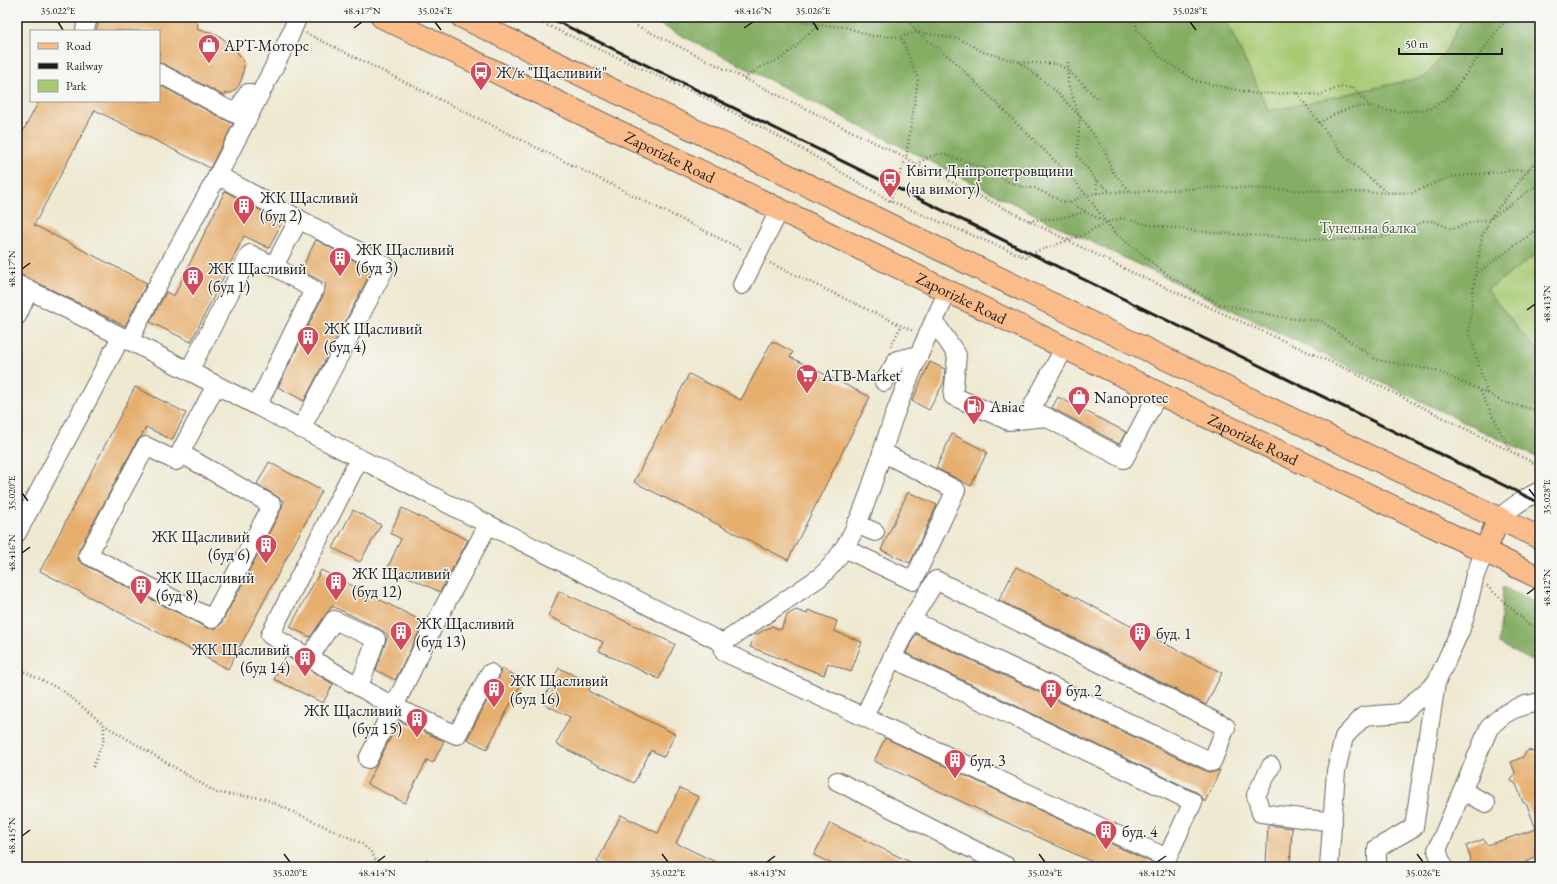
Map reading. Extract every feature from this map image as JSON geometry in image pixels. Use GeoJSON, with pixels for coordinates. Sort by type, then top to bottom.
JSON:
{"type":"FeatureCollection","features":[{"type":"Feature","properties":{"kind":"main road","name":"Zaporizke Road"},"geometry":{"type":"LineString","coordinates":[[382,17],[1159,392],[1540,578]]}},
{"type":"Feature","properties":{"kind":"main road","name":"Zaporizke Road"},"geometry":{"type":"LineString","coordinates":[[462,17],[1069,312],[1540,538]]}},
{"type":"Feature","properties":{"kind":"main road"},"geometry":{"type":"LineString","coordinates":[[1485,552],[1499,518]]}},
{"type":"Feature","properties":{"kind":"street"},"geometry":{"type":"LineString","coordinates":[[86,30],[86,24],[89,17]]}},
{"type":"Feature","properties":{"kind":"street"},"geometry":{"type":"LineString","coordinates":[[160,74],[236,114],[290,17]]}},
{"type":"Feature","properties":{"kind":"street"},"geometry":{"type":"LineString","coordinates":[[17,533],[125,339],[156,288],[288,40],[296,21],[300,24]]}},
{"type":"Feature","properties":{"kind":"street"},"geometry":{"type":"LineString","coordinates":[[217,175],[386,266],[301,429]]}},
{"type":"Feature","properties":{"kind":"street"},"geometry":{"type":"LineString","coordinates":[[742,285],[780,209]]}},
{"type":"Feature","properties":{"kind":"street"},"geometry":{"type":"LineString","coordinates":[[274,266],[299,219]]}},
{"type":"Feature","properties":{"kind":"street"},"geometry":{"type":"LineString","coordinates":[[189,371],[250,254],[274,266],[314,290],[257,406]]}},
{"type":"Feature","properties":{"kind":"street"},"geometry":{"type":"LineString","coordinates":[[17,316],[23,287],[488,525],[723,643]]}},
{"type":"Feature","properties":{"kind":"street"},"geometry":{"type":"LineString","coordinates":[[723,643],[820,577],[829,569],[844,548],[856,524],[875,477],[893,419],[926,337],[948,290]]}},
{"type":"Feature","properties":{"kind":"street"},"geometry":{"type":"LineString","coordinates":[[934,321],[957,355],[953,396],[1009,421],[1047,417]]}},
{"type":"Feature","properties":{"kind":"street"},"geometry":{"type":"LineString","coordinates":[[1065,347],[1031,409],[1124,459],[1159,392]]}},
{"type":"Feature","properties":{"kind":"street"},"geometry":{"type":"LineString","coordinates":[[884,382],[897,360],[919,355]]}},
{"type":"Feature","properties":{"kind":"street"},"geometry":{"type":"LineString","coordinates":[[180,453],[272,505],[212,619],[88,555],[146,446],[176,461],[180,453],[216,385]]}},
{"type":"Feature","properties":{"kind":"street"},"geometry":{"type":"LineString","coordinates":[[844,548],[914,581],[956,490],[882,452]]}},
{"type":"Feature","properties":{"kind":"street"},"geometry":{"type":"LineString","coordinates":[[359,459],[270,635],[394,707],[457,736],[490,673]]}},
{"type":"Feature","properties":{"kind":"street"},"geometry":{"type":"LineString","coordinates":[[1499,518],[1514,505],[1540,491]]}},
{"type":"Feature","properties":{"kind":"street"},"geometry":{"type":"LineString","coordinates":[[856,524],[875,532]]}},
{"type":"Feature","properties":{"kind":"street"},"geometry":{"type":"LineString","coordinates":[[368,759],[433,627],[488,525]]}},
{"type":"Feature","properties":{"kind":"street"},"geometry":{"type":"LineString","coordinates":[[1378,867],[1378,848],[1414,827],[1436,683],[1460,630],[1469,602],[1475,574],[1485,552]]}},
{"type":"Feature","properties":{"kind":"street"},"geometry":{"type":"LineString","coordinates":[[864,717],[911,620],[936,580],[1226,727],[1212,762],[911,620]]}},
{"type":"Feature","properties":{"kind":"street"},"geometry":{"type":"LineString","coordinates":[[309,658],[334,620],[376,639],[359,686]]}},
{"type":"Feature","properties":{"kind":"street"},"geometry":{"type":"LineString","coordinates":[[723,643],[724,652],[1167,858],[1193,802],[892,658]]}},
{"type":"Feature","properties":{"kind":"street"},"geometry":{"type":"LineString","coordinates":[[1329,867],[1336,770],[1344,737],[1364,716],[1402,712],[1436,683]]}},
{"type":"Feature","properties":{"kind":"street"},"geometry":{"type":"LineString","coordinates":[[1442,867],[1437,850],[1489,728],[1500,716],[1512,709],[1526,704],[1540,702]]}},
{"type":"Feature","properties":{"kind":"street"},"geometry":{"type":"LineString","coordinates":[[1270,766],[1256,796],[1261,813],[1333,822]]}},
{"type":"Feature","properties":{"kind":"street"},"geometry":{"type":"LineString","coordinates":[[837,781],[1008,867]]}},
{"type":"Feature","properties":{"kind":"street"},"geometry":{"type":"LineString","coordinates":[[1462,791],[1486,802]]}},
{"type":"Feature","properties":{"kind":"path"},"geometry":{"type":"LineString","coordinates":[[529,17],[712,101],[802,149],[890,201],[1027,258],[1030,254],[1080,236],[1107,222],[1123,218],[1150,225],[1213,233],[1334,240],[1381,237],[1400,233],[1424,221],[1432,222],[1452,229],[1470,223],[1490,219],[1519,200],[1540,182]]}},
{"type":"Feature","properties":{"kind":"path"},"geometry":{"type":"LineString","coordinates":[[619,17],[906,158],[1129,271],[1346,369],[1540,466]]}},
{"type":"Feature","properties":{"kind":"path"},"geometry":{"type":"LineString","coordinates":[[785,17],[820,25],[846,27],[872,36],[901,37],[916,32],[960,39],[983,52],[1019,62],[1034,64],[1057,64],[1068,70],[1098,100]]}},
{"type":"Feature","properties":{"kind":"path"},"geometry":{"type":"LineString","coordinates":[[906,17],[916,32],[952,59],[1076,182],[1115,233],[1168,276],[1217,303],[1286,318],[1321,321],[1377,360],[1434,370],[1487,393],[1503,402],[1540,411]]}},
{"type":"Feature","properties":{"kind":"path"},"geometry":{"type":"LineString","coordinates":[[1134,17],[1137,29],[1161,58],[1196,81],[1256,94],[1297,93],[1320,96],[1340,87],[1353,88],[1370,106]]}},
{"type":"Feature","properties":{"kind":"path"},"geometry":{"type":"LineString","coordinates":[[1319,123],[1333,115],[1353,107],[1370,106],[1390,111],[1406,112],[1430,109],[1449,97],[1501,25],[1513,17]]}},
{"type":"Feature","properties":{"kind":"path"},"geometry":{"type":"LineString","coordinates":[[300,24],[741,249]]}},
{"type":"Feature","properties":{"kind":"path"},"geometry":{"type":"LineString","coordinates":[[744,79],[762,66],[779,60],[795,48],[804,37],[820,25]]}},
{"type":"Feature","properties":{"kind":"path"},"geometry":{"type":"LineString","coordinates":[[890,201],[906,158],[918,79],[901,37]]}},
{"type":"Feature","properties":{"kind":"path"},"geometry":{"type":"LineString","coordinates":[[1019,62],[1056,90],[1080,117],[1105,151],[1112,171],[1131,192]]}},
{"type":"Feature","properties":{"kind":"path"},"geometry":{"type":"LineString","coordinates":[[1068,62],[1068,84],[1080,117],[1077,155],[1096,180],[1111,192]]}},
{"type":"Feature","properties":{"kind":"path"},"geometry":{"type":"LineString","coordinates":[[1297,93],[1345,157],[1387,193]]}},
{"type":"Feature","properties":{"kind":"path"},"geometry":{"type":"LineString","coordinates":[[916,164],[941,153],[984,168],[1022,187],[1035,188],[1064,202],[1070,202],[1085,195],[1097,193],[1222,187],[1412,193],[1449,177],[1529,169]]}},
{"type":"Feature","properties":{"kind":"path"},"geometry":{"type":"LineString","coordinates":[[1487,393],[1469,330],[1475,275],[1482,236],[1490,219],[1539,158],[1540,153]]}},
{"type":"Feature","properties":{"kind":"path"},"geometry":{"type":"LineString","coordinates":[[1096,180],[1097,193]]}},
{"type":"Feature","properties":{"kind":"path"},"geometry":{"type":"LineString","coordinates":[[1070,202],[1107,222]]}},
{"type":"Feature","properties":{"kind":"path"},"geometry":{"type":"LineString","coordinates":[[1029,221],[1056,219],[1086,212]]}},
{"type":"Feature","properties":{"kind":"path"},"geometry":{"type":"LineString","coordinates":[[1475,275],[1540,227]]}},
{"type":"Feature","properties":{"kind":"path"},"geometry":{"type":"LineString","coordinates":[[769,263],[926,337]]}},
{"type":"Feature","properties":{"kind":"path"},"geometry":{"type":"LineString","coordinates":[[894,341],[901,326]]}},
{"type":"Feature","properties":{"kind":"path"},"geometry":{"type":"LineString","coordinates":[[1480,390],[1510,451]]}},
{"type":"Feature","properties":{"kind":"path"},"geometry":{"type":"LineString","coordinates":[[1475,574],[1531,626],[1540,631]]}},
{"type":"Feature","properties":{"kind":"path"},"geometry":{"type":"LineString","coordinates":[[17,668],[62,690],[104,725],[217,793],[263,798],[361,844],[372,853],[380,867]]}},
{"type":"Feature","properties":{"kind":"path"},"geometry":{"type":"LineString","coordinates":[[93,767],[104,739],[104,725]]}},
{"type":"Feature","properties":{"kind":"path"},"geometry":{"type":"LineString","coordinates":[[423,867],[428,858]]}},
{"type":"Feature","properties":{"kind":"green space","name":"Тунельна балка"},"geometry":{"type":"Polygon","coordinates":[[[645,17],[1224,17],[1269,111],[1425,77],[1447,49],[1463,17],[1540,17],[1540,251],[1487,290],[1540,355],[1540,459],[1050,222],[645,17]]]}},
{"type":"Feature","properties":{"kind":"green space"},"geometry":{"type":"Polygon","coordinates":[[[1224,17],[1463,17],[1447,49],[1425,77],[1269,111],[1224,17]]]}},
{"type":"Feature","properties":{"kind":"green space"},"geometry":{"type":"Polygon","coordinates":[[[1540,251],[1540,355],[1487,290],[1540,251]]]}},
{"type":"Feature","properties":{"kind":"green space"},"geometry":{"type":"Polygon","coordinates":[[[1503,587],[1540,605],[1540,665],[1499,644],[1503,587]]]}},
{"type":"Feature","properties":{"kind":"building"},"geometry":{"type":"Polygon","coordinates":[[[100,17],[177,17],[184,20],[197,18],[198,30],[210,32],[221,37],[236,50],[244,65],[242,78],[236,89],[231,93],[226,93],[224,96],[160,63],[160,30],[96,30],[100,17]]]}},
{"type":"Feature","properties":{"kind":"building"},"geometry":{"type":"Polygon","coordinates":[[[160,86],[233,124],[210,168],[95,110],[34,225],[147,283],[125,326],[22,275],[17,274],[17,143],[38,102],[160,102],[160,86]]]}},
{"type":"Feature","properties":{"kind":"building"},"geometry":{"type":"Polygon","coordinates":[[[225,191],[282,222],[269,248],[244,236],[191,342],[150,322],[166,292],[174,296],[225,191]]]}},
{"type":"Feature","properties":{"kind":"building"},"geometry":{"type":"Polygon","coordinates":[[[316,240],[372,270],[304,401],[278,387],[324,294],[326,284],[301,270],[316,240]]]}},
{"type":"Feature","properties":{"kind":"building"},"geometry":{"type":"Polygon","coordinates":[[[772,341],[793,352],[790,357],[870,397],[788,560],[634,482],[689,374],[741,400],[772,341]]]}},
{"type":"Feature","properties":{"kind":"building"},"geometry":{"type":"Polygon","coordinates":[[[930,362],[945,369],[944,382],[929,410],[912,401],[930,362]]]}},
{"type":"Feature","properties":{"kind":"building"},"geometry":{"type":"Polygon","coordinates":[[[135,387],[186,413],[172,440],[146,427],[141,437],[137,441],[79,550],[79,561],[83,564],[207,628],[216,628],[221,624],[281,510],[284,501],[257,484],[269,462],[322,491],[228,669],[40,571],[135,387]]]}},
{"type":"Feature","properties":{"kind":"building"},"geometry":{"type":"Polygon","coordinates":[[[1058,397],[1126,432],[1119,444],[1052,408],[1058,397]]]}},
{"type":"Feature","properties":{"kind":"building"},"geometry":{"type":"Polygon","coordinates":[[[952,434],[987,452],[971,486],[936,468],[952,434]]]}},
{"type":"Feature","properties":{"kind":"building"},"geometry":{"type":"Polygon","coordinates":[[[908,492],[937,505],[910,563],[881,550],[908,492]]]}},
{"type":"Feature","properties":{"kind":"building"},"geometry":{"type":"Polygon","coordinates":[[[402,508],[468,540],[440,592],[388,567],[401,539],[390,533],[402,508]]]}},
{"type":"Feature","properties":{"kind":"building"},"geometry":{"type":"Polygon","coordinates":[[[353,510],[381,525],[360,562],[333,548],[353,510]]]}},
{"type":"Feature","properties":{"kind":"building","name":"буд. 1"},"geometry":{"type":"Polygon","coordinates":[[[1016,567],[1222,673],[1206,705],[999,600],[1016,567]]]}},
{"type":"Feature","properties":{"kind":"building"},"geometry":{"type":"Polygon","coordinates":[[[321,570],[424,622],[395,680],[376,670],[388,635],[380,629],[332,606],[310,637],[290,627],[321,570]]]}},
{"type":"Feature","properties":{"kind":"building"},"geometry":{"type":"Polygon","coordinates":[[[559,591],[675,644],[659,679],[599,651],[603,642],[548,616],[559,591]]]}},
{"type":"Feature","properties":{"kind":"building"},"geometry":{"type":"Polygon","coordinates":[[[796,610],[807,614],[808,610],[837,621],[834,631],[862,642],[851,672],[828,663],[824,675],[750,647],[755,635],[772,626],[781,630],[787,615],[796,610]]]}},
{"type":"Feature","properties":{"kind":"building","name":"буд. 2"},"geometry":{"type":"Polygon","coordinates":[[[916,634],[1208,772],[1220,770],[1205,802],[1198,793],[906,653],[916,634]]]}},
{"type":"Feature","properties":{"kind":"building","name":"ЖК Щасливий (буд 14)"},"geometry":{"type":"Polygon","coordinates":[[[286,656],[333,684],[323,703],[274,679],[286,656]]]}},
{"type":"Feature","properties":{"kind":"building","name":"ЖК Щасливий (буд 16)"},"geometry":{"type":"Polygon","coordinates":[[[501,668],[523,680],[487,749],[467,739],[499,678],[501,668]]]}},
{"type":"Feature","properties":{"kind":"building"},"geometry":{"type":"Polygon","coordinates":[[[559,668],[592,684],[588,691],[675,734],[664,757],[651,750],[634,783],[556,744],[570,717],[542,703],[559,668]]]}},
{"type":"Feature","properties":{"kind":"building"},"geometry":{"type":"Polygon","coordinates":[[[399,721],[444,741],[433,763],[427,760],[405,803],[367,784],[399,721]]]}},
{"type":"Feature","properties":{"kind":"building"},"geometry":{"type":"Polygon","coordinates":[[[885,738],[1161,867],[1103,867],[874,761],[885,738]]]}},
{"type":"Feature","properties":{"kind":"building"},"geometry":{"type":"Polygon","coordinates":[[[1528,750],[1540,754],[1540,856],[1526,862],[1523,867],[1468,867],[1471,859],[1466,846],[1484,839],[1487,845],[1536,829],[1527,805],[1523,802],[1516,784],[1511,781],[1515,773],[1511,762],[1523,757],[1528,750]]]}},
{"type":"Feature","properties":{"kind":"building"},"geometry":{"type":"Polygon","coordinates":[[[680,788],[699,797],[676,843],[726,867],[607,867],[597,862],[621,815],[658,833],[680,788]]]}},
{"type":"Feature","properties":{"kind":"building"},"geometry":{"type":"Polygon","coordinates":[[[830,823],[920,867],[838,867],[814,855],[830,823]]]}},
{"type":"Feature","properties":{"kind":"building"},"geometry":{"type":"Polygon","coordinates":[[[1268,825],[1292,828],[1290,867],[1266,866],[1268,825]]]}},
{"type":"Feature","properties":{"kind":"railway"},"geometry":{"type":"LineString","coordinates":[[548,17],[1540,503]]}},
{"type":"Feature","properties":{"kind":"place","name":"АРТ-Моторс"},"geometry":{"type":"Point","coordinates":[209,64]}},
{"type":"Feature","properties":{"kind":"place","name":"Ж/к \"Щасливий\""},"geometry":{"type":"Point","coordinates":[481,92]}},
{"type":"Feature","properties":{"kind":"place","name":"Квіти Дніпропетровщини (на вимогу)"},"geometry":{"type":"Point","coordinates":[890,198]}},
{"type":"Feature","properties":{"kind":"place","name":"ЖК Щасливий (буд 2)"},"geometry":{"type":"Point","coordinates":[244,226]}},
{"type":"Feature","properties":{"kind":"place","name":"ЖК Щасливий (буд 3)"},"geometry":{"type":"Point","coordinates":[340,278]}},
{"type":"Feature","properties":{"kind":"place","name":"ЖК Щасливий (буд 1)"},"geometry":{"type":"Point","coordinates":[193,296]}},
{"type":"Feature","properties":{"kind":"place","name":"ЖК Щасливий (буд 4)"},"geometry":{"type":"Point","coordinates":[308,356]}},
{"type":"Feature","properties":{"kind":"place","name":"ATB-Market"},"geometry":{"type":"Point","coordinates":[807,394]}},
{"type":"Feature","properties":{"kind":"place","name":"Nanoprotec"},"geometry":{"type":"Point","coordinates":[1079,416]}},
{"type":"Feature","properties":{"kind":"place","name":"Авіас"},"geometry":{"type":"Point","coordinates":[974,426]}},
{"type":"Feature","properties":{"kind":"place","name":"ЖК Щасливий (буд 6)"},"geometry":{"type":"Point","coordinates":[266,564]}},
{"type":"Feature","properties":{"kind":"place","name":"ЖК Щасливий (буд 12)"},"geometry":{"type":"Point","coordinates":[336,602]}},
{"type":"Feature","properties":{"kind":"place","name":"ЖК Щасливий (буд 8)"},"geometry":{"type":"Point","coordinates":[141,606]}},
{"type":"Feature","properties":{"kind":"place","name":"ЖК Щасливий (буд 13)"},"geometry":{"type":"Point","coordinates":[401,652]}},
{"type":"Feature","properties":{"kind":"place","name":"буд. 1"},"geometry":{"type":"Point","coordinates":[1140,652]}},
{"type":"Feature","properties":{"kind":"place","name":"ЖК Щасливий (буд 14)"},"geometry":{"type":"Point","coordinates":[305,678]}},
{"type":"Feature","properties":{"kind":"place","name":"ЖК Щасливий (буд 16)"},"geometry":{"type":"Point","coordinates":[494,708]}},
{"type":"Feature","properties":{"kind":"place","name":"буд. 2"},"geometry":{"type":"Point","coordinates":[1051,710]}},
{"type":"Feature","properties":{"kind":"place","name":"ЖК Щасливий (буд 15)"},"geometry":{"type":"Point","coordinates":[417,738]}},
{"type":"Feature","properties":{"kind":"place","name":"буд. 3"},"geometry":{"type":"Point","coordinates":[955,780]}},
{"type":"Feature","properties":{"kind":"place","name":"буд. 4"},"geometry":{"type":"Point","coordinates":[1106,850]}}]}
